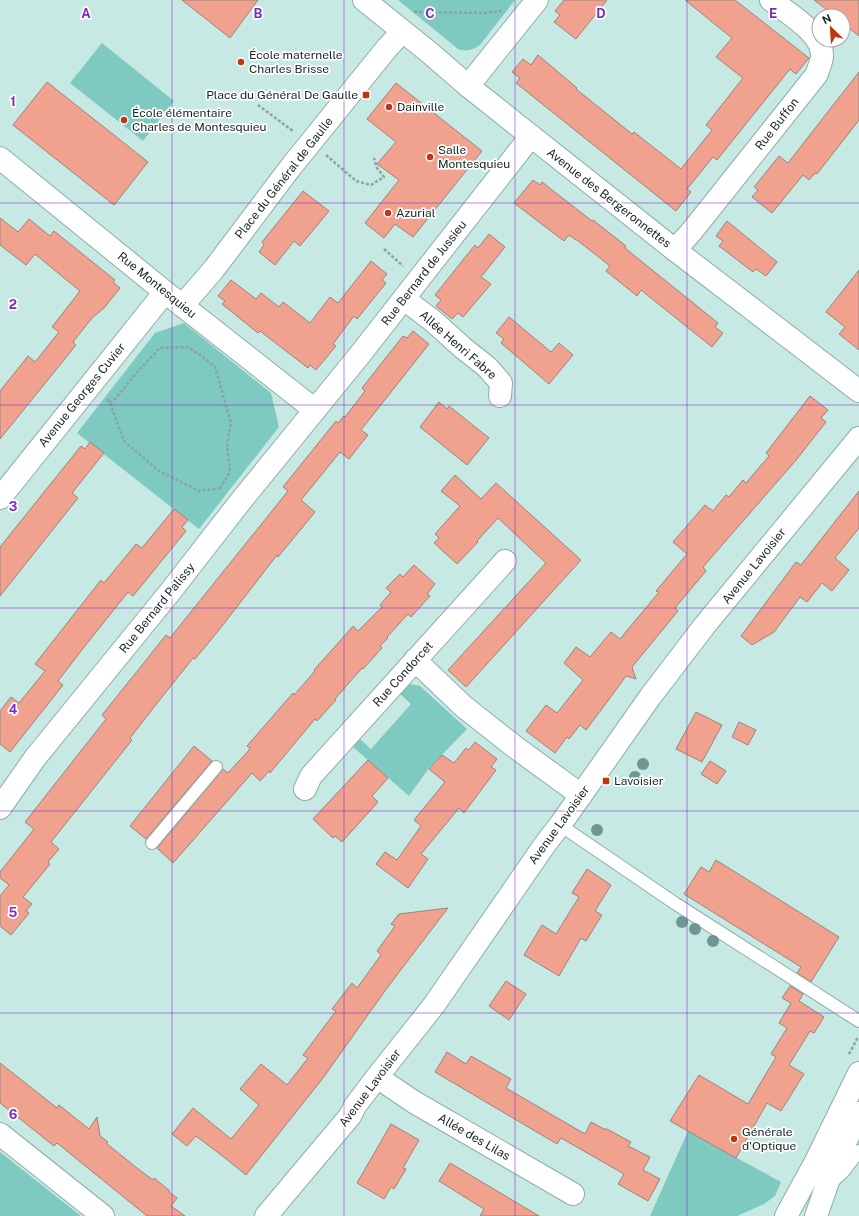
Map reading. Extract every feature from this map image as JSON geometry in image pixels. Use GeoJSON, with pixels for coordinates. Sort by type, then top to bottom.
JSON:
{"type":"FeatureCollection","features":[{"type":"Feature","properties":{"kind":"street","name":"Avenue des Bergeronnettes"},"geometry":{"type":"LineString","coordinates":[[364,0],[430,53],[468,86],[675,250],[859,391]]}},
{"type":"Feature","properties":{"kind":"street","name":"Rue Buffon"},"geometry":{"type":"LineString","coordinates":[[675,250],[692,231],[817,74],[822,56],[821,48],[814,34],[771,0]]}},
{"type":"Feature","properties":{"kind":"street"},"geometry":{"type":"LineString","coordinates":[[468,86],[534,4]]}},
{"type":"Feature","properties":{"kind":"street","name":"Place du Général de Gaulle"},"geometry":{"type":"LineString","coordinates":[[182,306],[214,268],[290,168],[387,48],[402,32]]}},
{"type":"Feature","properties":{"kind":"street","name":"Rue Bernard de Jussieu"},"geometry":{"type":"LineString","coordinates":[[315,410],[531,136]]}},
{"type":"Feature","properties":{"kind":"street","name":"Rue Montesquieu"},"geometry":{"type":"LineString","coordinates":[[0,158],[182,306],[315,410]]}},
{"type":"Feature","properties":{"kind":"street","name":"Avenue Georges Cuvier"},"geometry":{"type":"LineString","coordinates":[[0,498],[165,292]]}},
{"type":"Feature","properties":{"kind":"street","name":"Allée Henri Fabre"},"geometry":{"type":"LineString","coordinates":[[404,299],[433,321],[487,367],[501,383],[500,396]]}},
{"type":"Feature","properties":{"kind":"street","name":"Rue Bernard Palissy"},"geometry":{"type":"LineString","coordinates":[[0,808],[36,758],[315,410]]}},
{"type":"Feature","properties":{"kind":"street","name":"Avenue Lavoisier"},"geometry":{"type":"LineString","coordinates":[[266,1216],[350,1116],[355,1106],[434,1005],[650,697],[705,625],[859,438]]}},
{"type":"Feature","properties":{"kind":"street","name":"Rue Condorcet"},"geometry":{"type":"LineString","coordinates":[[305,789],[311,776],[505,561]]}},
{"type":"Feature","properties":{"kind":"street"},"geometry":{"type":"LineString","coordinates":[[415,660],[463,706],[515,747],[581,795]]}},
{"type":"Feature","properties":{"kind":"street"},"geometry":{"type":"LineString","coordinates":[[786,1216],[815,1163],[859,1073]]}},
{"type":"Feature","properties":{"kind":"street","name":"Allée des Lilas"},"geometry":{"type":"LineString","coordinates":[[377,1077],[414,1102],[573,1194]]}},
{"type":"Feature","properties":{"kind":"street"},"geometry":{"type":"LineString","coordinates":[[816,1216],[833,1169],[859,1113]]}},
{"type":"Feature","properties":{"kind":"street"},"geometry":{"type":"LineString","coordinates":[[0,1134],[103,1216]]}},
{"type":"Feature","properties":{"kind":"lane"},"geometry":{"type":"LineString","coordinates":[[152,843],[216,767]]}},
{"type":"Feature","properties":{"kind":"lane"},"geometry":{"type":"LineString","coordinates":[[560,825],[666,897],[859,1021]]}},
{"type":"Feature","properties":{"kind":"lane"},"geometry":{"type":"LineString","coordinates":[[826,1187],[843,1172],[859,1151]]}},
{"type":"Feature","properties":{"kind":"path"},"geometry":{"type":"LineString","coordinates":[[413,12],[486,13],[534,4]]}},
{"type":"Feature","properties":{"kind":"path"},"geometry":{"type":"LineString","coordinates":[[110,404],[160,348],[187,347],[199,354],[216,367],[230,422],[227,446],[230,472],[220,488]]}},
{"type":"Feature","properties":{"kind":"path"},"geometry":{"type":"LineString","coordinates":[[94,380],[110,404],[124,441],[159,471],[199,492],[220,488],[240,502]]}},
{"type":"Feature","properties":{"kind":"shaded area"},"geometry":{"type":"Polygon","coordinates":[[[398,0],[515,0],[480,45],[472,49],[461,50],[398,0]]]}},
{"type":"Feature","properties":{"kind":"shaded area"},"geometry":{"type":"Polygon","coordinates":[[[102,43],[174,101],[143,141],[70,83],[102,43]]]}},
{"type":"Feature","properties":{"kind":"shaded area"},"geometry":{"type":"Polygon","coordinates":[[[184,323],[271,393],[279,427],[199,529],[77,433],[155,333],[184,323]]]}},
{"type":"Feature","properties":{"kind":"shaded area"},"geometry":{"type":"Polygon","coordinates":[[[410,684],[420,686],[467,729],[429,768],[409,796],[353,747],[360,739],[371,749],[411,704],[400,694],[410,684]]]}},
{"type":"Feature","properties":{"kind":"shaded area"},"geometry":{"type":"Polygon","coordinates":[[[688,1131],[781,1182],[775,1196],[764,1204],[737,1216],[650,1216],[688,1131]]]}},
{"type":"Feature","properties":{"kind":"shaded area"},"geometry":{"type":"Polygon","coordinates":[[[0,1152],[81,1216],[0,1216],[0,1152]]]}},
{"type":"Feature","properties":{"kind":"building"},"geometry":{"type":"Polygon","coordinates":[[[182,0],[258,0],[230,38],[182,0]]]}},
{"type":"Feature","properties":{"kind":"building"},"geometry":{"type":"Polygon","coordinates":[[[564,0],[607,0],[576,39],[554,22],[560,15],[555,11],[564,0]]]}},
{"type":"Feature","properties":{"kind":"building"},"geometry":{"type":"Polygon","coordinates":[[[685,0],[735,0],[809,58],[796,74],[790,69],[717,160],[713,157],[687,189],[691,192],[676,211],[516,83],[520,78],[512,72],[523,59],[531,65],[538,55],[577,88],[576,89],[632,134],[634,132],[681,169],[712,130],[706,125],[743,78],[716,57],[732,38],[685,0]]]}},
{"type":"Feature","properties":{"kind":"building"},"geometry":{"type":"Polygon","coordinates":[[[814,0],[859,0],[859,36],[851,30],[851,8],[824,8],[814,0]]]}},
{"type":"Feature","properties":{"kind":"building"},"geometry":{"type":"Polygon","coordinates":[[[859,72],[859,120],[817,174],[815,173],[809,180],[803,175],[772,213],[752,197],[758,190],[754,187],[779,156],[788,163],[859,72]]]}},
{"type":"Feature","properties":{"kind":"building"},"geometry":{"type":"Polygon","coordinates":[[[47,82],[148,162],[114,205],[13,125],[47,82]]]}},
{"type":"Feature","properties":{"kind":"building"},"geometry":{"type":"Polygon","coordinates":[[[396,83],[482,151],[413,237],[395,224],[384,238],[365,223],[399,180],[377,164],[396,142],[367,119],[396,83]]]}},
{"type":"Feature","properties":{"kind":"building"},"geometry":{"type":"Polygon","coordinates":[[[533,180],[540,185],[542,182],[592,221],[593,220],[626,246],[625,248],[718,323],[715,327],[723,333],[712,347],[641,290],[637,296],[606,271],[610,266],[577,240],[569,235],[564,241],[514,203],[533,180]]]}},
{"type":"Feature","properties":{"kind":"building"},"geometry":{"type":"Polygon","coordinates":[[[303,191],[329,211],[300,246],[294,241],[275,265],[259,252],[264,245],[262,242],[303,191]]]}},
{"type":"Feature","properties":{"kind":"building"},"geometry":{"type":"Polygon","coordinates":[[[0,218],[18,232],[29,219],[50,236],[54,231],[115,280],[113,282],[120,288],[104,308],[92,318],[73,342],[76,345],[0,439],[0,391],[28,356],[35,362],[59,332],[52,327],[80,291],[35,254],[26,265],[0,245],[0,218]]]}},
{"type":"Feature","properties":{"kind":"building"},"geometry":{"type":"Polygon","coordinates":[[[727,221],[777,262],[766,276],[756,269],[753,272],[719,246],[723,241],[716,236],[727,221]]]}},
{"type":"Feature","properties":{"kind":"building"},"geometry":{"type":"Polygon","coordinates":[[[489,234],[505,247],[481,277],[491,284],[463,317],[458,313],[452,319],[436,306],[441,300],[435,295],[475,245],[478,248],[489,234]]]}},
{"type":"Feature","properties":{"kind":"building"},"geometry":{"type":"Polygon","coordinates":[[[371,261],[387,274],[382,280],[386,283],[357,319],[354,316],[333,344],[336,346],[316,370],[310,365],[308,368],[260,331],[258,333],[222,304],[225,301],[218,296],[231,280],[256,299],[261,293],[279,307],[283,302],[310,323],[330,297],[338,303],[371,261]]]}},
{"type":"Feature","properties":{"kind":"building"},"geometry":{"type":"Polygon","coordinates":[[[859,270],[859,350],[839,334],[845,327],[826,312],[859,270]]]}},
{"type":"Feature","properties":{"kind":"building"},"geometry":{"type":"Polygon","coordinates":[[[509,317],[551,352],[559,343],[573,355],[549,384],[501,343],[504,339],[496,333],[509,317]]]}},
{"type":"Feature","properties":{"kind":"building"},"geometry":{"type":"Polygon","coordinates":[[[413,331],[429,344],[361,430],[368,435],[349,459],[340,452],[301,500],[315,512],[278,557],[277,555],[195,659],[193,658],[130,738],[132,740],[51,842],[59,849],[48,862],[50,864],[23,897],[32,904],[26,911],[29,913],[11,935],[0,926],[0,896],[9,885],[0,878],[0,872],[34,829],[25,822],[106,719],[102,715],[166,635],[170,638],[288,491],[283,487],[336,421],[338,423],[344,416],[345,417],[365,391],[362,388],[403,336],[407,338],[413,331]]]}},
{"type":"Feature","properties":{"kind":"building"},"geometry":{"type":"Polygon","coordinates":[[[810,396],[828,410],[821,418],[826,422],[797,459],[703,567],[706,571],[675,608],[678,611],[632,667],[636,679],[626,676],[586,730],[580,725],[569,739],[567,737],[555,753],[526,731],[546,705],[557,713],[583,680],[564,663],[576,647],[590,657],[611,632],[620,639],[659,592],[656,591],[687,554],[673,542],[705,505],[713,511],[726,495],[729,497],[743,480],[746,483],[769,456],[766,453],[810,396]]]}},
{"type":"Feature","properties":{"kind":"building"},"geometry":{"type":"Polygon","coordinates":[[[439,402],[447,409],[449,406],[489,438],[467,465],[420,427],[439,402]]]}},
{"type":"Feature","properties":{"kind":"building"},"geometry":{"type":"Polygon","coordinates":[[[90,442],[104,453],[72,493],[78,498],[0,596],[0,547],[81,446],[85,449],[90,442]]]}},
{"type":"Feature","properties":{"kind":"building"},"geometry":{"type":"Polygon","coordinates":[[[455,475],[481,499],[496,483],[581,560],[466,687],[448,670],[546,563],[498,518],[457,564],[434,543],[439,538],[435,534],[460,506],[441,491],[455,475]]]}},
{"type":"Feature","properties":{"kind":"building"},"geometry":{"type":"Polygon","coordinates":[[[859,491],[859,528],[835,558],[849,570],[832,591],[822,583],[807,602],[800,597],[774,632],[752,645],[741,636],[796,562],[801,565],[859,491]]]}},
{"type":"Feature","properties":{"kind":"building"},"geometry":{"type":"Polygon","coordinates":[[[174,509],[188,520],[182,527],[186,531],[133,596],[128,592],[81,651],[58,681],[63,685],[10,752],[0,744],[0,711],[11,697],[19,703],[45,671],[35,664],[101,580],[104,583],[136,544],[142,548],[174,509]]]}},
{"type":"Feature","properties":{"kind":"building"},"geometry":{"type":"Polygon","coordinates":[[[414,565],[435,584],[427,594],[430,596],[411,617],[408,614],[387,637],[388,638],[380,646],[382,648],[363,669],[362,668],[317,721],[315,719],[270,773],[269,771],[260,781],[252,773],[173,863],[157,848],[223,769],[228,773],[250,749],[247,746],[293,693],[294,695],[353,626],[358,631],[382,607],[380,605],[391,592],[386,588],[400,574],[403,577],[414,565]]]}},
{"type":"Feature","properties":{"kind":"building"},"geometry":{"type":"Polygon","coordinates":[[[696,712],[722,725],[702,762],[676,749],[696,712]]]}},
{"type":"Feature","properties":{"kind":"building"},"geometry":{"type":"Polygon","coordinates":[[[739,722],[756,730],[748,745],[732,737],[739,722]]]}},
{"type":"Feature","properties":{"kind":"building"},"geometry":{"type":"Polygon","coordinates":[[[475,742],[497,759],[491,767],[496,770],[464,813],[459,808],[421,854],[428,859],[408,888],[376,864],[385,852],[397,860],[421,826],[414,820],[445,782],[429,769],[442,755],[454,763],[466,748],[469,750],[475,742]]]}},
{"type":"Feature","properties":{"kind":"building"},"geometry":{"type":"Polygon","coordinates":[[[194,746],[212,761],[146,839],[130,826],[194,746]]]}},
{"type":"Feature","properties":{"kind":"building"},"geometry":{"type":"Polygon","coordinates":[[[368,760],[388,778],[372,796],[378,802],[342,842],[335,836],[333,838],[313,819],[368,760]]]}},
{"type":"Feature","properties":{"kind":"building"},"geometry":{"type":"Polygon","coordinates":[[[710,761],[726,771],[717,784],[701,774],[710,761]]]}},
{"type":"Feature","properties":{"kind":"building"},"geometry":{"type":"Polygon","coordinates":[[[716,860],[839,937],[811,982],[797,973],[801,967],[684,894],[701,867],[709,872],[716,860]]]}},
{"type":"Feature","properties":{"kind":"building"},"geometry":{"type":"Polygon","coordinates":[[[587,869],[611,885],[595,911],[602,915],[586,941],[581,938],[559,976],[524,955],[542,925],[556,934],[579,897],[572,893],[587,869]]]}},
{"type":"Feature","properties":{"kind":"building"},"geometry":{"type":"Polygon","coordinates":[[[448,908],[387,988],[323,1078],[246,1175],[196,1136],[187,1146],[172,1134],[193,1108],[231,1139],[259,1105],[240,1089],[261,1064],[287,1085],[308,1058],[303,1055],[336,1011],[332,1009],[352,983],[357,988],[381,955],[377,951],[395,926],[391,924],[399,914],[448,908]]]}},
{"type":"Feature","properties":{"kind":"building"},"geometry":{"type":"Polygon","coordinates":[[[506,981],[526,994],[509,1020],[489,1006],[506,981]]]}},
{"type":"Feature","properties":{"kind":"building"},"geometry":{"type":"Polygon","coordinates":[[[790,986],[803,994],[799,1001],[824,1017],[814,1033],[810,1031],[789,1065],[804,1074],[781,1111],[767,1103],[736,1158],[670,1121],[699,1075],[748,1104],[776,1057],[771,1054],[787,1028],[779,1023],[791,1003],[782,998],[790,986]]]}},
{"type":"Feature","properties":{"kind":"building"},"geometry":{"type":"Polygon","coordinates":[[[447,1052],[466,1064],[471,1056],[511,1079],[506,1088],[585,1134],[591,1122],[631,1142],[628,1146],[650,1157],[643,1170],[660,1179],[648,1201],[618,1184],[624,1174],[561,1138],[557,1144],[435,1072],[447,1052]]]}},
{"type":"Feature","properties":{"kind":"building"},"geometry":{"type":"Polygon","coordinates":[[[0,1063],[57,1108],[59,1105],[89,1129],[97,1117],[100,1136],[108,1142],[106,1143],[153,1180],[154,1178],[170,1191],[169,1192],[177,1198],[171,1206],[185,1216],[147,1216],[57,1143],[54,1146],[0,1103],[0,1063]]]}},
{"type":"Feature","properties":{"kind":"building"},"geometry":{"type":"Polygon","coordinates":[[[391,1124],[419,1140],[403,1168],[406,1169],[394,1189],[391,1187],[384,1199],[357,1183],[391,1124]]]}},
{"type":"Feature","properties":{"kind":"building"},"geometry":{"type":"Polygon","coordinates":[[[450,1163],[539,1216],[480,1216],[484,1209],[439,1181],[450,1163]]]}},
{"type":"Feature","properties":{"kind":"place","name":"École maternelle Charles Brisse"},"geometry":{"type":"Point","coordinates":[241,62]}},
{"type":"Feature","properties":{"kind":"place","name":"Place du Général De Gaulle"},"geometry":{"type":"Point","coordinates":[366,95]}},
{"type":"Feature","properties":{"kind":"place","name":"Dainville"},"geometry":{"type":"Point","coordinates":[389,107]}},
{"type":"Feature","properties":{"kind":"place","name":"École élémentaire Charles de Montesquieu"},"geometry":{"type":"Point","coordinates":[124,120]}},
{"type":"Feature","properties":{"kind":"place","name":"Salle Montesquieu"},"geometry":{"type":"Point","coordinates":[430,157]}},
{"type":"Feature","properties":{"kind":"place","name":"Azurial"},"geometry":{"type":"Point","coordinates":[388,213]}},
{"type":"Feature","properties":{"kind":"place","name":"Lavoisier"},"geometry":{"type":"Point","coordinates":[606,781]}},
{"type":"Feature","properties":{"kind":"place","name":"Générale d'Optique"},"geometry":{"type":"Point","coordinates":[734,1139]}}]}
